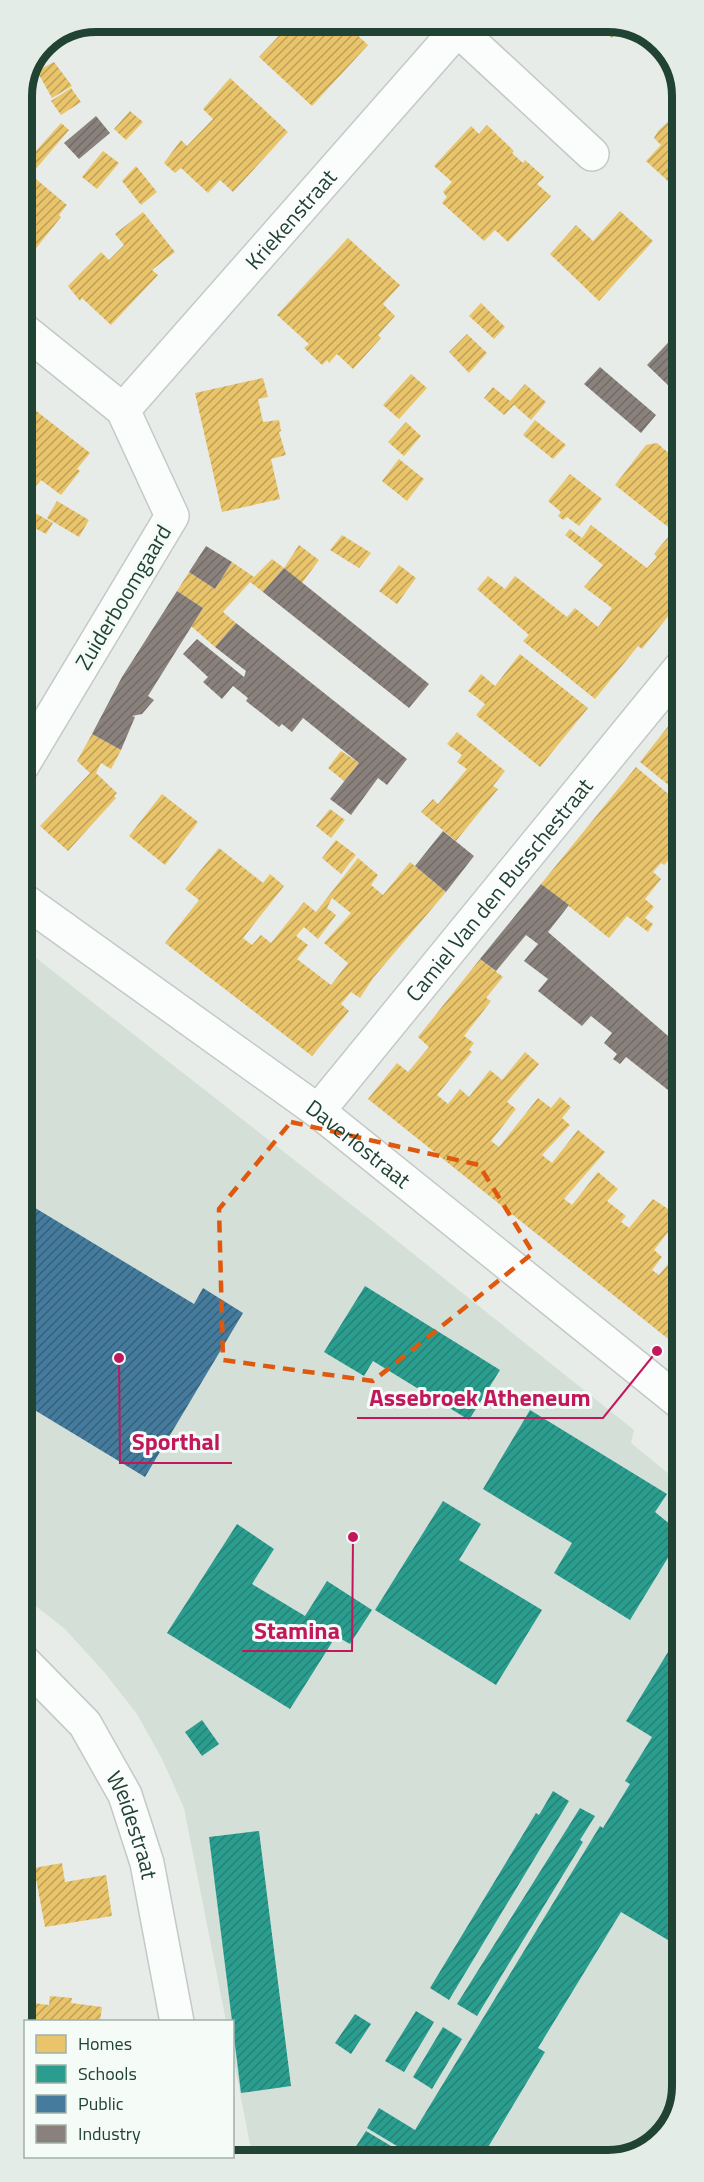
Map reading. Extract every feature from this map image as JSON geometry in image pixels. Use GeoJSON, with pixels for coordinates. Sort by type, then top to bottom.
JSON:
{"type":"FeatureCollection","features":[{"type":"Feature","properties":{"kind":"street","name":"Kriekenstraat"},"geometry":{"type":"LineString","coordinates":[[123,410],[456,32]]}},
{"type":"Feature","properties":{"kind":"street","name":"Kriekenstraat"},"geometry":{"type":"LineString","coordinates":[[469,32],[592,154]]}},
{"type":"Feature","properties":{"kind":"street","name":"Zuiderboomgaard"},"geometry":{"type":"LineString","coordinates":[[32,337],[123,410],[172,516],[32,749]]}},
{"type":"Feature","properties":{"kind":"street","name":"Camiel Van den Busschestraat"},"geometry":{"type":"LineString","coordinates":[[318,1111],[672,678]]}},
{"type":"Feature","properties":{"kind":"street","name":"Daverlostraat"},"geometry":{"type":"LineString","coordinates":[[32,906],[318,1111],[672,1396]]}},
{"type":"Feature","properties":{"kind":"street","name":"Weidestraat"},"geometry":{"type":"LineString","coordinates":[[32,1669],[85,1724],[125,1795],[147,1863],[177,2020]]}},
{"type":"Feature","properties":{"kind":"highlighted area"},"geometry":{"type":"Polygon","coordinates":[[[291,1122],[479,1165],[533,1253],[373,1381],[223,1360],[219,1209],[291,1122]]]}},
{"type":"Feature","properties":{"kind":"shaded area"},"geometry":{"type":"Polygon","coordinates":[[[32,955],[376,1224],[634,1430],[631,1443],[672,1477],[672,2086],[666,2115],[651,2135],[637,2144],[617,2150],[251,2150],[234,2062],[234,2020],[226,2020],[184,1808],[162,1759],[137,1714],[104,1672],[65,1629],[32,1603],[32,955]]]}},
{"type":"Feature","properties":{"kind":"building: Homes"},"geometry":{"type":"Polygon","coordinates":[[[282,32],[356,32],[368,45],[312,106],[259,57],[282,32]]]}},
{"type":"Feature","properties":{"kind":"building: Homes"},"geometry":{"type":"Polygon","coordinates":[[[605,32],[617,32],[612,38],[605,32]]]}},
{"type":"Feature","properties":{"kind":"building: Homes"},"geometry":{"type":"Polygon","coordinates":[[[54,62],[72,86],[52,98],[37,71],[54,62]]]}},
{"type":"Feature","properties":{"kind":"building: Homes"},"geometry":{"type":"Polygon","coordinates":[[[230,78],[288,132],[233,192],[220,180],[208,193],[181,168],[175,173],[164,163],[181,140],[187,146],[213,119],[203,109],[230,78]]]}},
{"type":"Feature","properties":{"kind":"building: Homes"},"geometry":{"type":"Polygon","coordinates":[[[71,88],[81,102],[61,115],[51,101],[71,88]]]}},
{"type":"Feature","properties":{"kind":"building: Homes"},"geometry":{"type":"Polygon","coordinates":[[[130,111],[143,122],[126,140],[114,129],[130,111]]]}},
{"type":"Feature","properties":{"kind":"building: Homes"},"geometry":{"type":"Polygon","coordinates":[[[672,118],[672,185],[646,161],[661,145],[654,138],[672,118]]]}},
{"type":"Feature","properties":{"kind":"building: Homes"},"geometry":{"type":"Polygon","coordinates":[[[61,123],[69,130],[34,171],[32,155],[61,123]]]}},
{"type":"Feature","properties":{"kind":"building: Homes"},"geometry":{"type":"Polygon","coordinates":[[[487,125],[514,151],[512,153],[523,163],[525,160],[544,177],[537,184],[551,196],[508,242],[495,230],[484,241],[442,203],[447,197],[443,192],[452,182],[434,166],[471,126],[479,134],[487,125]]]}},
{"type":"Feature","properties":{"kind":"building: Homes"},"geometry":{"type":"Polygon","coordinates":[[[103,151],[119,163],[97,189],[82,177],[103,151]]]}},
{"type":"Feature","properties":{"kind":"building: Homes"},"geometry":{"type":"Polygon","coordinates":[[[136,166],[157,192],[141,205],[122,181],[136,166]]]}},
{"type":"Feature","properties":{"kind":"building: Homes"},"geometry":{"type":"Polygon","coordinates":[[[32,176],[67,205],[59,215],[61,217],[32,253],[32,176]]]}},
{"type":"Feature","properties":{"kind":"building: Homes"},"geometry":{"type":"Polygon","coordinates":[[[620,211],[653,241],[599,301],[550,254],[576,225],[593,241],[620,211]]]}},
{"type":"Feature","properties":{"kind":"building: Homes"},"geometry":{"type":"Polygon","coordinates":[[[143,212],[175,252],[152,270],[158,275],[111,325],[82,298],[80,301],[68,286],[101,252],[109,260],[124,245],[115,234],[143,212]]]}},
{"type":"Feature","properties":{"kind":"building: Homes"},"geometry":{"type":"Polygon","coordinates":[[[348,238],[400,285],[383,304],[395,316],[378,335],[381,338],[353,369],[337,354],[329,363],[327,360],[322,365],[304,348],[309,344],[277,315],[348,238]]]}},
{"type":"Feature","properties":{"kind":"building: Homes"},"geometry":{"type":"Polygon","coordinates":[[[481,303],[505,327],[494,339],[469,316],[481,303]]]}},
{"type":"Feature","properties":{"kind":"building: Homes"},"geometry":{"type":"Polygon","coordinates":[[[467,334],[487,353],[469,373],[449,352],[467,334]]]}},
{"type":"Feature","properties":{"kind":"building: Homes"},"geometry":{"type":"Polygon","coordinates":[[[411,374],[427,388],[399,419],[383,405],[411,374]]]}},
{"type":"Feature","properties":{"kind":"building: Homes"},"geometry":{"type":"Polygon","coordinates":[[[263,378],[268,397],[258,399],[263,422],[279,420],[281,431],[279,432],[286,455],[271,459],[280,499],[222,512],[195,393],[263,378]]]}},
{"type":"Feature","properties":{"kind":"building: Homes"},"geometry":{"type":"Polygon","coordinates":[[[525,384],[546,402],[531,420],[514,405],[504,415],[484,398],[493,387],[510,401],[525,384]]]}},
{"type":"Feature","properties":{"kind":"building: Homes"},"geometry":{"type":"Polygon","coordinates":[[[32,408],[90,453],[77,469],[80,471],[61,495],[41,480],[36,486],[32,483],[32,408]]]}},
{"type":"Feature","properties":{"kind":"building: Homes"},"geometry":{"type":"Polygon","coordinates":[[[535,420],[566,445],[553,459],[523,435],[535,420]]]}},
{"type":"Feature","properties":{"kind":"building: Homes"},"geometry":{"type":"Polygon","coordinates":[[[406,422],[421,436],[404,456],[388,442],[406,422]]]}},
{"type":"Feature","properties":{"kind":"building: Homes"},"geometry":{"type":"Polygon","coordinates":[[[657,443],[672,456],[672,530],[615,485],[646,445],[657,443]]]}},
{"type":"Feature","properties":{"kind":"building: Homes"},"geometry":{"type":"Polygon","coordinates":[[[399,459],[424,479],[407,501],[382,481],[399,459]]]}},
{"type":"Feature","properties":{"kind":"building: Homes"},"geometry":{"type":"Polygon","coordinates":[[[570,474],[602,499],[579,526],[567,517],[563,520],[558,516],[561,512],[548,501],[570,474]]]}},
{"type":"Feature","properties":{"kind":"building: Homes"},"geometry":{"type":"Polygon","coordinates":[[[57,501],[89,520],[79,537],[47,518],[57,501]]]}},
{"type":"Feature","properties":{"kind":"building: Homes"},"geometry":{"type":"Polygon","coordinates":[[[32,511],[53,523],[46,534],[32,526],[32,511]]]}},
{"type":"Feature","properties":{"kind":"building: Homes"},"geometry":{"type":"Polygon","coordinates":[[[591,525],[647,568],[657,557],[654,554],[672,532],[672,611],[642,649],[638,646],[595,699],[523,641],[529,635],[477,589],[488,576],[505,589],[515,576],[567,617],[575,608],[598,627],[612,608],[584,587],[603,565],[565,535],[570,529],[582,538],[591,525]]]}},
{"type":"Feature","properties":{"kind":"building: Homes"},"geometry":{"type":"Polygon","coordinates":[[[342,535],[371,553],[359,568],[330,550],[342,535]]]}},
{"type":"Feature","properties":{"kind":"building: Homes"},"geometry":{"type":"Polygon","coordinates":[[[299,545],[319,560],[302,583],[284,568],[299,545]]]}},
{"type":"Feature","properties":{"kind":"building: Homes"},"geometry":{"type":"Polygon","coordinates":[[[272,559],[284,568],[263,592],[250,582],[223,612],[236,623],[215,647],[191,626],[203,608],[177,591],[189,572],[215,589],[232,562],[254,577],[272,559]]]}},
{"type":"Feature","properties":{"kind":"building: Homes"},"geometry":{"type":"Polygon","coordinates":[[[399,565],[416,578],[397,604],[379,591],[399,565]]]}},
{"type":"Feature","properties":{"kind":"building: Homes"},"geometry":{"type":"Polygon","coordinates":[[[520,654],[588,708],[540,767],[476,715],[485,704],[468,691],[481,674],[495,686],[520,654]]]}},
{"type":"Feature","properties":{"kind":"building: Homes"},"geometry":{"type":"Polygon","coordinates":[[[672,721],[672,788],[640,762],[672,721]]]}},
{"type":"Feature","properties":{"kind":"building: Homes"},"geometry":{"type":"Polygon","coordinates":[[[457,732],[505,771],[493,786],[498,789],[456,841],[421,812],[433,799],[438,804],[467,769],[457,762],[462,755],[447,744],[457,732]]]}},
{"type":"Feature","properties":{"kind":"building: Homes"},"geometry":{"type":"Polygon","coordinates":[[[92,734],[121,750],[111,769],[101,763],[96,773],[117,793],[114,796],[116,798],[68,851],[40,826],[90,773],[77,761],[92,734]]]}},
{"type":"Feature","properties":{"kind":"building: Homes"},"geometry":{"type":"Polygon","coordinates":[[[341,751],[359,763],[344,781],[328,768],[341,751]]]}},
{"type":"Feature","properties":{"kind":"building: Homes"},"geometry":{"type":"Polygon","coordinates":[[[636,767],[672,797],[672,856],[664,865],[661,863],[653,872],[661,879],[645,899],[654,907],[645,918],[653,924],[648,932],[627,916],[609,938],[541,884],[636,767]]]}},
{"type":"Feature","properties":{"kind":"building: Homes"},"geometry":{"type":"Polygon","coordinates":[[[162,794],[198,822],[165,865],[129,836],[162,794]]]}},
{"type":"Feature","properties":{"kind":"building: Homes"},"geometry":{"type":"Polygon","coordinates":[[[330,809],[345,820],[331,838],[316,826],[330,809]]]}},
{"type":"Feature","properties":{"kind":"building: Homes"},"geometry":{"type":"Polygon","coordinates":[[[336,840],[356,855],[341,874],[322,858],[336,840]]]}},
{"type":"Feature","properties":{"kind":"building: Homes"},"geometry":{"type":"Polygon","coordinates":[[[219,848],[263,883],[270,874],[284,886],[243,938],[252,945],[261,935],[271,943],[304,902],[316,912],[358,858],[378,875],[371,885],[383,895],[410,862],[446,892],[373,978],[360,998],[351,992],[341,1004],[349,1011],[312,1056],[165,943],[199,900],[185,889],[219,848]],[[332,898],[327,908],[336,915],[318,939],[304,927],[296,936],[308,945],[297,959],[331,985],[348,963],[324,943],[351,913],[332,898]]]}},
{"type":"Feature","properties":{"kind":"building: Homes"},"geometry":{"type":"Polygon","coordinates":[[[480,959],[503,977],[486,998],[491,1001],[464,1036],[474,1043],[469,1050],[472,1052],[437,1095],[448,1104],[460,1089],[469,1097],[490,1070],[502,1080],[525,1052],[539,1064],[507,1102],[516,1109],[491,1141],[499,1147],[538,1098],[551,1108],[560,1097],[571,1107],[562,1118],[570,1125],[542,1155],[552,1163],[578,1130],[605,1152],[564,1199],[572,1205],[598,1172],[618,1189],[607,1201],[626,1216],[621,1222],[629,1228],[653,1199],[672,1212],[672,1227],[654,1250],[662,1257],[652,1270],[659,1275],[672,1259],[672,1342],[368,1099],[397,1063],[408,1072],[429,1047],[418,1037],[480,959]]]}},
{"type":"Feature","properties":{"kind":"building: Homes"},"geometry":{"type":"Polygon","coordinates":[[[62,1863],[65,1882],[106,1875],[112,1916],[45,1927],[34,1868],[62,1863]]]}},
{"type":"Feature","properties":{"kind":"building: Homes"},"geometry":{"type":"Polygon","coordinates":[[[50,1996],[72,1998],[71,2003],[102,2007],[100,2020],[32,2020],[33,2003],[49,2005],[50,1996]]]}},
{"type":"Feature","properties":{"kind":"building: Schools"},"geometry":{"type":"Polygon","coordinates":[[[365,1286],[500,1370],[469,1420],[373,1361],[364,1376],[324,1352],[365,1286]]]}},
{"type":"Feature","properties":{"kind":"building: Schools"},"geometry":{"type":"Polygon","coordinates":[[[530,1410],[667,1494],[655,1512],[672,1526],[672,1558],[669,1556],[630,1620],[554,1573],[572,1543],[483,1489],[530,1410]]]}},
{"type":"Feature","properties":{"kind":"building: Schools"},"geometry":{"type":"Polygon","coordinates":[[[443,1501],[481,1524],[459,1560],[542,1610],[496,1685],[375,1610],[443,1501]]]}},
{"type":"Feature","properties":{"kind":"building: Schools"},"geometry":{"type":"Polygon","coordinates":[[[237,1524],[274,1549],[252,1584],[305,1616],[327,1581],[372,1610],[350,1644],[336,1636],[290,1709],[167,1633],[237,1524]]]}},
{"type":"Feature","properties":{"kind":"building: Schools"},"geometry":{"type":"Polygon","coordinates":[[[672,1645],[672,1942],[621,1912],[538,2048],[545,2052],[486,2150],[402,2150],[367,2128],[379,2108],[415,2130],[600,1826],[603,1828],[630,1784],[625,1781],[652,1737],[626,1721],[672,1645]]]}},
{"type":"Feature","properties":{"kind":"building: Schools"},"geometry":{"type":"Polygon","coordinates":[[[202,1720],[219,1744],[202,1756],[185,1732],[202,1720]]]}},
{"type":"Feature","properties":{"kind":"building: Schools"},"geometry":{"type":"Polygon","coordinates":[[[553,1791],[569,1801],[449,2000],[430,1988],[536,1813],[539,1815],[553,1791]]]}},
{"type":"Feature","properties":{"kind":"building: Schools"},"geometry":{"type":"Polygon","coordinates":[[[580,1808],[595,1816],[580,1840],[583,1842],[477,2016],[457,2004],[580,1808]]]}},
{"type":"Feature","properties":{"kind":"building: Schools"},"geometry":{"type":"Polygon","coordinates":[[[259,1831],[291,2086],[241,2093],[234,2020],[232,2020],[209,1837],[259,1831]]]}},
{"type":"Feature","properties":{"kind":"building: Schools"},"geometry":{"type":"Polygon","coordinates":[[[416,2011],[434,2022],[404,2072],[385,2061],[416,2011]]]}},
{"type":"Feature","properties":{"kind":"building: Schools"},"geometry":{"type":"Polygon","coordinates":[[[355,2014],[371,2024],[351,2054],[335,2043],[355,2014]]]}},
{"type":"Feature","properties":{"kind":"building: Schools"},"geometry":{"type":"Polygon","coordinates":[[[443,2027],[462,2039],[432,2089],[413,2077],[443,2027]]]}},
{"type":"Feature","properties":{"kind":"building: Schools"},"geometry":{"type":"Polygon","coordinates":[[[366,2131],[398,2150],[354,2150],[366,2131]]]}},
{"type":"Feature","properties":{"kind":"building: Public"},"geometry":{"type":"Polygon","coordinates":[[[32,1206],[194,1304],[203,1288],[243,1313],[145,1477],[32,1408],[32,1206]]]}},
{"type":"Feature","properties":{"kind":"building: Industry"},"geometry":{"type":"Polygon","coordinates":[[[96,116],[110,133],[79,159],[64,143],[96,116]]]}},
{"type":"Feature","properties":{"kind":"building: Industry"},"geometry":{"type":"Polygon","coordinates":[[[672,339],[672,389],[647,365],[672,339]]]}},
{"type":"Feature","properties":{"kind":"building: Industry"},"geometry":{"type":"Polygon","coordinates":[[[600,367],[656,415],[641,433],[584,384],[600,367]]]}},
{"type":"Feature","properties":{"kind":"building: Industry"},"geometry":{"type":"Polygon","coordinates":[[[206,546],[232,562],[215,589],[189,572],[206,546]]]}},
{"type":"Feature","properties":{"kind":"building: Industry"},"geometry":{"type":"Polygon","coordinates":[[[284,568],[429,684],[409,708],[263,592],[284,568]]]}},
{"type":"Feature","properties":{"kind":"building: Industry"},"geometry":{"type":"Polygon","coordinates":[[[177,591],[203,608],[148,696],[154,700],[142,714],[132,716],[135,717],[121,750],[92,734],[122,677],[177,591]]]}},
{"type":"Feature","properties":{"kind":"building: Industry"},"geometry":{"type":"Polygon","coordinates":[[[236,623],[407,759],[387,785],[378,778],[351,815],[330,799],[359,763],[303,718],[292,732],[282,724],[279,727],[246,701],[248,698],[233,686],[222,699],[203,682],[208,677],[183,654],[197,639],[244,677],[246,671],[215,647],[236,623]]]}},
{"type":"Feature","properties":{"kind":"building: Industry"},"geometry":{"type":"Polygon","coordinates":[[[443,831],[474,856],[446,892],[415,866],[443,831]]]}},
{"type":"Feature","properties":{"kind":"building: Industry"},"geometry":{"type":"Polygon","coordinates":[[[541,884],[569,905],[548,932],[672,1039],[672,1093],[626,1057],[620,1064],[613,1059],[617,1054],[604,1043],[612,1033],[591,1016],[582,1026],[538,991],[548,979],[524,961],[538,944],[526,935],[496,971],[480,959],[541,884]]]}},
{"type":"Feature","properties":{"kind":"place","name":"Assebroek Atheneum"},"geometry":{"type":"Point","coordinates":[657,1351]}},
{"type":"Feature","properties":{"kind":"place","name":"Sporthal"},"geometry":{"type":"Point","coordinates":[119,1358]}},
{"type":"Feature","properties":{"kind":"place","name":"Stamina"},"geometry":{"type":"Point","coordinates":[353,1537]}}]}
